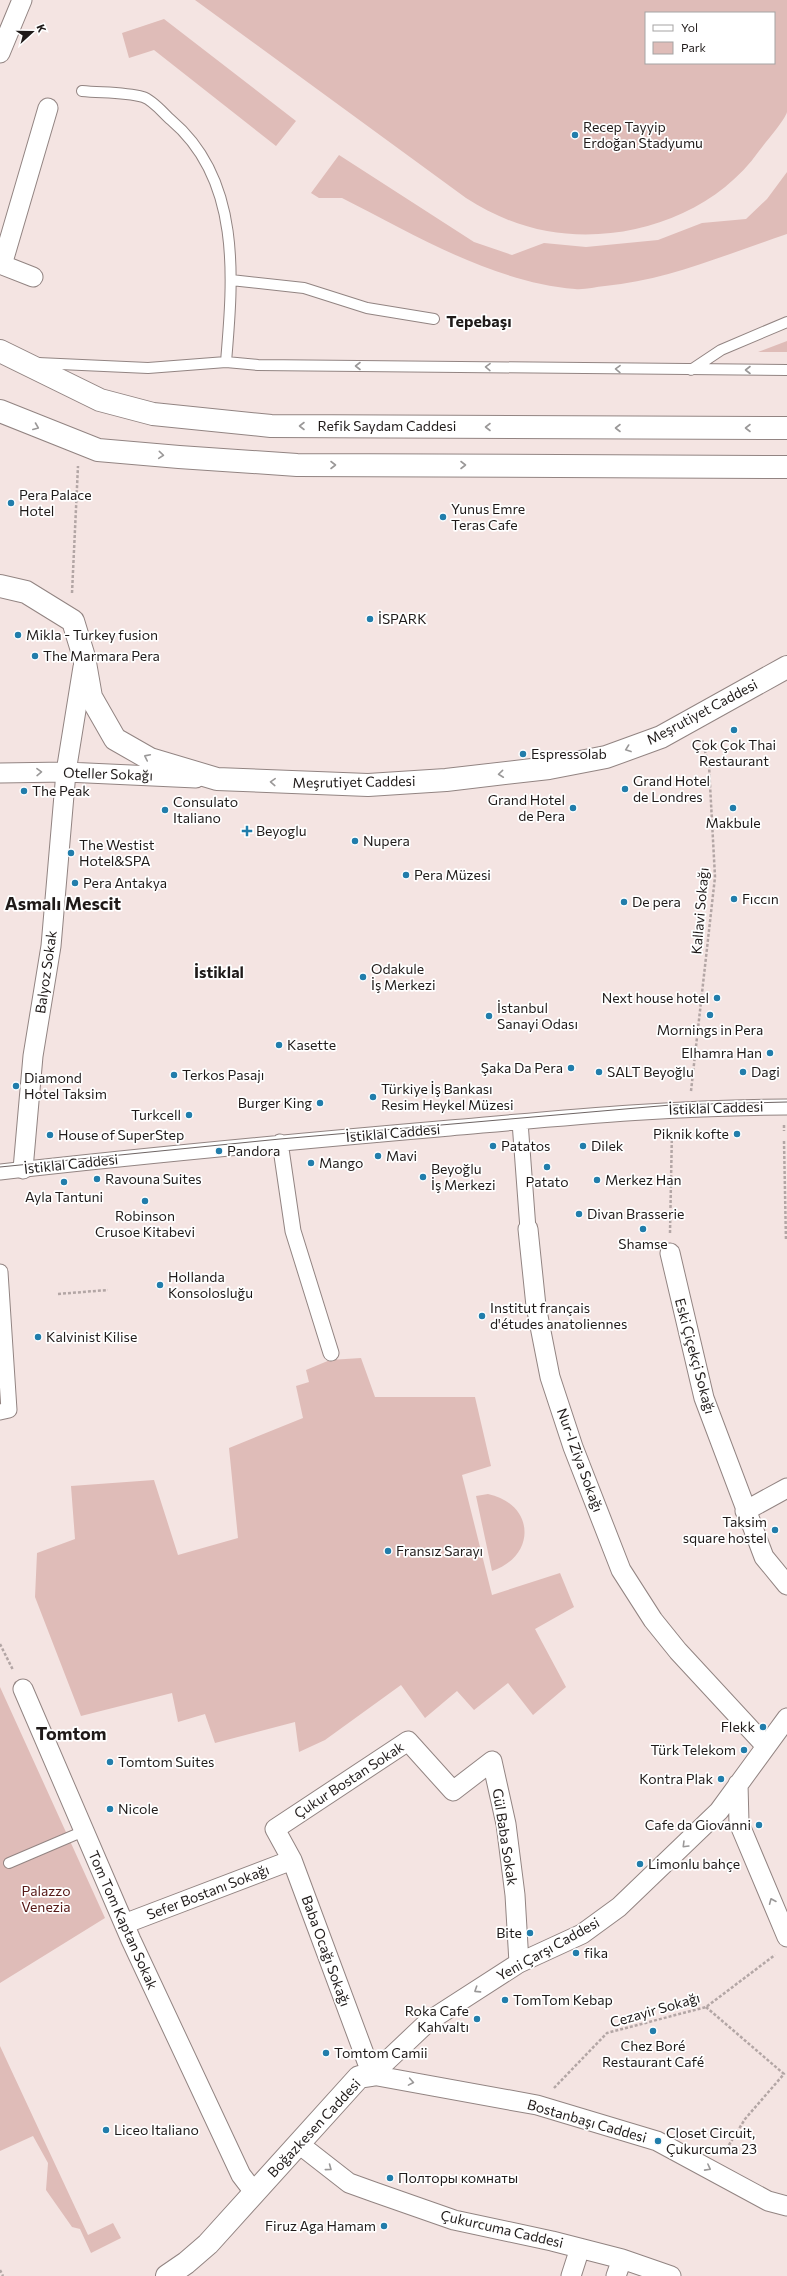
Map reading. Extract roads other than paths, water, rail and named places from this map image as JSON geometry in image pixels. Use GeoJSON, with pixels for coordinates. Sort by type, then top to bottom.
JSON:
{"type":"FeatureCollection","features":[{"type":"Feature","properties":{"kind":"main road","name":"Refik Saydam Caddesi"},"geometry":{"type":"LineString","coordinates":[[0,351],[100,400],[153,414],[271,426],[787,428]]}},
{"type":"Feature","properties":{"kind":"main road"},"geometry":{"type":"LineString","coordinates":[[0,411],[98,450],[297,465],[787,467]]}},
{"type":"Feature","properties":{"kind":"main road","name":"Meşrutiyet Caddesi"},"geometry":{"type":"LineString","coordinates":[[0,586],[26,592],[73,621],[84,657],[91,697],[115,739],[150,758],[217,779],[368,785],[446,780],[549,768],[606,757],[661,737],[696,716],[787,668]]}},
{"type":"Feature","properties":{"kind":"main road","name":"Boğazkesen Caddesi"},"geometry":{"type":"LineString","coordinates":[[167,2276],[186,2264],[208,2244],[254,2192],[369,2084],[372,2075]]}},
{"type":"Feature","properties":{"kind":"main road","name":"Boğazkesen Caddesi"},"geometry":{"type":"LineString","coordinates":[[189,2276],[200,2268],[230,2238],[303,2147]]}},
{"type":"Feature","properties":{"kind":"street"},"geometry":{"type":"LineString","coordinates":[[0,53],[22,0]]}},
{"type":"Feature","properties":{"kind":"street"},"geometry":{"type":"LineString","coordinates":[[33,277],[1,264],[48,108]]}},
{"type":"Feature","properties":{"kind":"street","name":"Balyoz Sokak"},"geometry":{"type":"LineString","coordinates":[[23,1169],[33,1056],[51,946],[66,772],[84,657]]}},
{"type":"Feature","properties":{"kind":"street","name":"Oteller Sokağı"},"geometry":{"type":"LineString","coordinates":[[0,773],[66,772],[217,779]]}},
{"type":"Feature","properties":{"kind":"street","name":"İstiklal Caddesi"},"geometry":{"type":"LineString","coordinates":[[0,1172],[280,1142],[672,1109],[787,1107]]}},
{"type":"Feature","properties":{"kind":"street","name":"Nur-I Ziya Sokağı"},"geometry":{"type":"LineString","coordinates":[[520,1122],[528,1229],[536,1306],[550,1377],[573,1447],[621,1570],[653,1620],[678,1651],[765,1745]]}},
{"type":"Feature","properties":{"kind":"street"},"geometry":{"type":"LineString","coordinates":[[280,1142],[293,1231],[331,1353]]}},
{"type":"Feature","properties":{"kind":"street","name":"Eski Çiçekçi Sokağı"},"geometry":{"type":"LineString","coordinates":[[670,1253],[704,1398],[745,1511],[764,1557],[787,1585]]}},
{"type":"Feature","properties":{"kind":"street"},"geometry":{"type":"LineString","coordinates":[[0,1272],[9,1410],[0,1412]]}},
{"type":"Feature","properties":{"kind":"street"},"geometry":{"type":"LineString","coordinates":[[745,1511],[787,1488]]}},
{"type":"Feature","properties":{"kind":"street","name":"Tom Tom Kaptan Sokak"},"geometry":{"type":"LineString","coordinates":[[23,1689],[124,1924],[241,2175],[254,2192]]}},
{"type":"Feature","properties":{"kind":"street","name":"Yeni Çarşı Caddesi"},"geometry":{"type":"LineString","coordinates":[[372,2075],[429,2021],[519,1963],[582,1934],[619,1907],[719,1811],[765,1745],[787,1718]]}},
{"type":"Feature","properties":{"kind":"street","name":"Çukur Bostan Sokak"},"geometry":{"type":"LineString","coordinates":[[275,1829],[408,1741],[453,1791]]}},
{"type":"Feature","properties":{"kind":"street","name":"Gül Baba Sokak"},"geometry":{"type":"LineString","coordinates":[[453,1791],[492,1761],[506,1824],[514,1895],[519,1963]]}},
{"type":"Feature","properties":{"kind":"street"},"geometry":{"type":"LineString","coordinates":[[738,1784],[739,1823],[787,1937]]}},
{"type":"Feature","properties":{"kind":"street"},"geometry":{"type":"LineString","coordinates":[[719,1811],[739,1823]]}},
{"type":"Feature","properties":{"kind":"street","name":"Baba Ocağı Sokağı"},"geometry":{"type":"LineString","coordinates":[[275,1829],[292,1860],[372,2075]]}},
{"type":"Feature","properties":{"kind":"street","name":"Sefer Bostanı Sokağı"},"geometry":{"type":"LineString","coordinates":[[124,1924],[292,1860]]}},
{"type":"Feature","properties":{"kind":"street","name":"Bostanbaşı Caddesi"},"geometry":{"type":"LineString","coordinates":[[372,2075],[538,2105],[657,2141],[768,2201],[787,2206]]}},
{"type":"Feature","properties":{"kind":"street","name":"Çukurcuma Caddesi"},"geometry":{"type":"LineString","coordinates":[[303,2147],[349,2183],[454,2220],[580,2248],[619,2267],[671,2276]]}},
{"type":"Feature","properties":{"kind":"street"},"geometry":{"type":"LineString","coordinates":[[571,2276],[580,2248]]}},
{"type":"Feature","properties":{"kind":"lane"},"geometry":{"type":"LineString","coordinates":[[82,91],[144,97],[180,127],[208,163],[225,208],[232,264],[226,362]]}},
{"type":"Feature","properties":{"kind":"lane"},"geometry":{"type":"LineString","coordinates":[[231,280],[304,288],[367,308],[434,319]]}},
{"type":"Feature","properties":{"kind":"lane"},"geometry":{"type":"LineString","coordinates":[[691,370],[721,350],[787,322]]}},
{"type":"Feature","properties":{"kind":"lane"},"geometry":{"type":"LineString","coordinates":[[22,362],[148,368],[226,362],[258,365],[787,370]]}},
{"type":"Feature","properties":{"kind":"lane"},"geometry":{"type":"LineString","coordinates":[[9,1863],[84,1831]]}},
{"type":"Feature","properties":{"kind":"tram line"},"geometry":{"type":"LineString","coordinates":[[0,1167],[280,1139],[671,1105],[787,1102]]}},
{"type":"Feature","properties":{"kind":"place","name":"Recep Tayyip Erdoğan Stadyumu"},"geometry":{"type":"Point","coordinates":[575,135]}},
{"type":"Feature","properties":{"kind":"place","name":"Pera Palace Hotel"},"geometry":{"type":"Point","coordinates":[11,503]}},
{"type":"Feature","properties":{"kind":"place","name":"Yunus Emre Teras Cafe"},"geometry":{"type":"Point","coordinates":[443,517]}},
{"type":"Feature","properties":{"kind":"place","name":"İSPARK"},"geometry":{"type":"Point","coordinates":[370,619]}},
{"type":"Feature","properties":{"kind":"place","name":"Mikla - Turkey fusion"},"geometry":{"type":"Point","coordinates":[18,635]}},
{"type":"Feature","properties":{"kind":"place","name":"The Marmara Pera"},"geometry":{"type":"Point","coordinates":[35,656]}},
{"type":"Feature","properties":{"kind":"place","name":"Çok Çok Thai Restaurant"},"geometry":{"type":"Point","coordinates":[734,730]}},
{"type":"Feature","properties":{"kind":"place","name":"Espressolab"},"geometry":{"type":"Point","coordinates":[523,754]}},
{"type":"Feature","properties":{"kind":"place","name":"Grand Hotel de Londres"},"geometry":{"type":"Point","coordinates":[625,789]}},
{"type":"Feature","properties":{"kind":"place","name":"The Peak"},"geometry":{"type":"Point","coordinates":[24,791]}},
{"type":"Feature","properties":{"kind":"place","name":"Grand Hotel de Pera"},"geometry":{"type":"Point","coordinates":[573,808]}},
{"type":"Feature","properties":{"kind":"place","name":"Makbule"},"geometry":{"type":"Point","coordinates":[733,808]}},
{"type":"Feature","properties":{"kind":"place","name":"Consulato Italiano"},"geometry":{"type":"Point","coordinates":[165,810]}},
{"type":"Feature","properties":{"kind":"place","name":"Beyoglu"},"geometry":{"type":"Point","coordinates":[247,831]}},
{"type":"Feature","properties":{"kind":"place","name":"Nupera"},"geometry":{"type":"Point","coordinates":[355,841]}},
{"type":"Feature","properties":{"kind":"place","name":"The Westist Hotel&SPA"},"geometry":{"type":"Point","coordinates":[71,853]}},
{"type":"Feature","properties":{"kind":"place","name":"Pera Müzesi"},"geometry":{"type":"Point","coordinates":[406,875]}},
{"type":"Feature","properties":{"kind":"place","name":"Pera Antakya"},"geometry":{"type":"Point","coordinates":[75,883]}},
{"type":"Feature","properties":{"kind":"place","name":"Fıccın"},"geometry":{"type":"Point","coordinates":[734,899]}},
{"type":"Feature","properties":{"kind":"place","name":"De pera"},"geometry":{"type":"Point","coordinates":[624,902]}},
{"type":"Feature","properties":{"kind":"place","name":"Odakule İş Merkezi"},"geometry":{"type":"Point","coordinates":[363,977]}},
{"type":"Feature","properties":{"kind":"place","name":"Next house hotel"},"geometry":{"type":"Point","coordinates":[717,998]}},
{"type":"Feature","properties":{"kind":"place","name":"Mornings in Pera"},"geometry":{"type":"Point","coordinates":[710,1015]}},
{"type":"Feature","properties":{"kind":"place","name":"İstanbul Sanayi Odası"},"geometry":{"type":"Point","coordinates":[489,1016]}},
{"type":"Feature","properties":{"kind":"place","name":"Kasette"},"geometry":{"type":"Point","coordinates":[279,1045]}},
{"type":"Feature","properties":{"kind":"place","name":"Elhamra Han"},"geometry":{"type":"Point","coordinates":[770,1053]}},
{"type":"Feature","properties":{"kind":"place","name":"Şaka Da Pera"},"geometry":{"type":"Point","coordinates":[571,1068]}},
{"type":"Feature","properties":{"kind":"place","name":"SALT Beyoğlu"},"geometry":{"type":"Point","coordinates":[599,1072]}},
{"type":"Feature","properties":{"kind":"place","name":"Dagi"},"geometry":{"type":"Point","coordinates":[743,1072]}},
{"type":"Feature","properties":{"kind":"place","name":"Terkos Pasajı"},"geometry":{"type":"Point","coordinates":[174,1075]}},
{"type":"Feature","properties":{"kind":"place","name":"Diamond Hotel Taksim"},"geometry":{"type":"Point","coordinates":[16,1086]}},
{"type":"Feature","properties":{"kind":"place","name":"Türkiye İş Bankası Resim Heykel Müzesi"},"geometry":{"type":"Point","coordinates":[373,1097]}},
{"type":"Feature","properties":{"kind":"place","name":"Burger King"},"geometry":{"type":"Point","coordinates":[320,1103]}},
{"type":"Feature","properties":{"kind":"place","name":"Turkcell"},"geometry":{"type":"Point","coordinates":[189,1115]}},
{"type":"Feature","properties":{"kind":"place","name":"Piknik kofte"},"geometry":{"type":"Point","coordinates":[737,1134]}},
{"type":"Feature","properties":{"kind":"place","name":"House of SuperStep"},"geometry":{"type":"Point","coordinates":[50,1135]}},
{"type":"Feature","properties":{"kind":"place","name":"Patatos"},"geometry":{"type":"Point","coordinates":[493,1146]}},
{"type":"Feature","properties":{"kind":"place","name":"Dilek"},"geometry":{"type":"Point","coordinates":[583,1146]}},
{"type":"Feature","properties":{"kind":"place","name":"Pandora"},"geometry":{"type":"Point","coordinates":[219,1151]}},
{"type":"Feature","properties":{"kind":"place","name":"Mavi"},"geometry":{"type":"Point","coordinates":[378,1156]}},
{"type":"Feature","properties":{"kind":"place","name":"Mango"},"geometry":{"type":"Point","coordinates":[311,1163]}},
{"type":"Feature","properties":{"kind":"place","name":"Patato"},"geometry":{"type":"Point","coordinates":[547,1167]}},
{"type":"Feature","properties":{"kind":"place","name":"Beyoğlu İş Merkezi"},"geometry":{"type":"Point","coordinates":[423,1177]}},
{"type":"Feature","properties":{"kind":"place","name":"Ravouna Suites"},"geometry":{"type":"Point","coordinates":[97,1179]}},
{"type":"Feature","properties":{"kind":"place","name":"Merkez Han"},"geometry":{"type":"Point","coordinates":[597,1180]}},
{"type":"Feature","properties":{"kind":"place","name":"Ayla Tantuni"},"geometry":{"type":"Point","coordinates":[64,1182]}},
{"type":"Feature","properties":{"kind":"place","name":"Robinson Crusoe Kitabevi"},"geometry":{"type":"Point","coordinates":[145,1201]}},
{"type":"Feature","properties":{"kind":"place","name":"Divan Brasserie"},"geometry":{"type":"Point","coordinates":[579,1214]}},
{"type":"Feature","properties":{"kind":"place","name":"Shamse"},"geometry":{"type":"Point","coordinates":[643,1229]}},
{"type":"Feature","properties":{"kind":"place","name":"Hollanda Konsolosluğu"},"geometry":{"type":"Point","coordinates":[160,1285]}},
{"type":"Feature","properties":{"kind":"place","name":"Institut français d'études anatoliennes"},"geometry":{"type":"Point","coordinates":[482,1316]}},
{"type":"Feature","properties":{"kind":"place","name":"Kalvinist Kilise"},"geometry":{"type":"Point","coordinates":[38,1337]}},
{"type":"Feature","properties":{"kind":"place","name":"Taksim square hostel"},"geometry":{"type":"Point","coordinates":[775,1530]}},
{"type":"Feature","properties":{"kind":"place","name":"Fransız Sarayı"},"geometry":{"type":"Point","coordinates":[388,1551]}},
{"type":"Feature","properties":{"kind":"place","name":"Flekk"},"geometry":{"type":"Point","coordinates":[763,1727]}},
{"type":"Feature","properties":{"kind":"place","name":"Türk Telekom"},"geometry":{"type":"Point","coordinates":[744,1750]}},
{"type":"Feature","properties":{"kind":"place","name":"Tomtom Suites"},"geometry":{"type":"Point","coordinates":[110,1762]}},
{"type":"Feature","properties":{"kind":"place","name":"Kontra Plak"},"geometry":{"type":"Point","coordinates":[721,1779]}},
{"type":"Feature","properties":{"kind":"place","name":"Nicole"},"geometry":{"type":"Point","coordinates":[110,1809]}},
{"type":"Feature","properties":{"kind":"place","name":"Cafe da Giovanni"},"geometry":{"type":"Point","coordinates":[759,1825]}},
{"type":"Feature","properties":{"kind":"place","name":"Limonlu bahçe"},"geometry":{"type":"Point","coordinates":[640,1864]}},
{"type":"Feature","properties":{"kind":"place","name":"Bite"},"geometry":{"type":"Point","coordinates":[530,1933]}},
{"type":"Feature","properties":{"kind":"place","name":"fika"},"geometry":{"type":"Point","coordinates":[576,1953]}},
{"type":"Feature","properties":{"kind":"place","name":"TomTom Kebap"},"geometry":{"type":"Point","coordinates":[505,2000]}},
{"type":"Feature","properties":{"kind":"place","name":"Roka Cafe Kahvaltı"},"geometry":{"type":"Point","coordinates":[477,2019]}},
{"type":"Feature","properties":{"kind":"place","name":"Chez Boré Restaurant Café"},"geometry":{"type":"Point","coordinates":[653,2031]}},
{"type":"Feature","properties":{"kind":"place","name":"Tomtom Camii"},"geometry":{"type":"Point","coordinates":[326,2053]}},
{"type":"Feature","properties":{"kind":"place","name":"Liceo Italiano"},"geometry":{"type":"Point","coordinates":[106,2130]}},
{"type":"Feature","properties":{"kind":"place","name":"Closet Circuit, Çukurcuma 23"},"geometry":{"type":"Point","coordinates":[658,2141]}},
{"type":"Feature","properties":{"kind":"place","name":"Полторы комнаты"},"geometry":{"type":"Point","coordinates":[390,2178]}},
{"type":"Feature","properties":{"kind":"place","name":"Firuz Aga Hamam"},"geometry":{"type":"Point","coordinates":[384,2226]}},
{"type":"Feature","properties":{"kind":"district","name":"Tepebaşı"},"geometry":{"type":"Point","coordinates":[479,321]}},
{"type":"Feature","properties":{"kind":"district","name":"Asmalı Mescit"},"geometry":{"type":"Point","coordinates":[63,904]}},
{"type":"Feature","properties":{"kind":"district","name":"İstiklal"},"geometry":{"type":"Point","coordinates":[219,972]}},
{"type":"Feature","properties":{"kind":"district","name":"Tomtom"},"geometry":{"type":"Point","coordinates":[71,1734]}},
{"type":"Feature","properties":{"kind":"park label","name":"Palazzo Venezia"},"geometry":{"type":"Point","coordinates":[46,1900]}}]}
